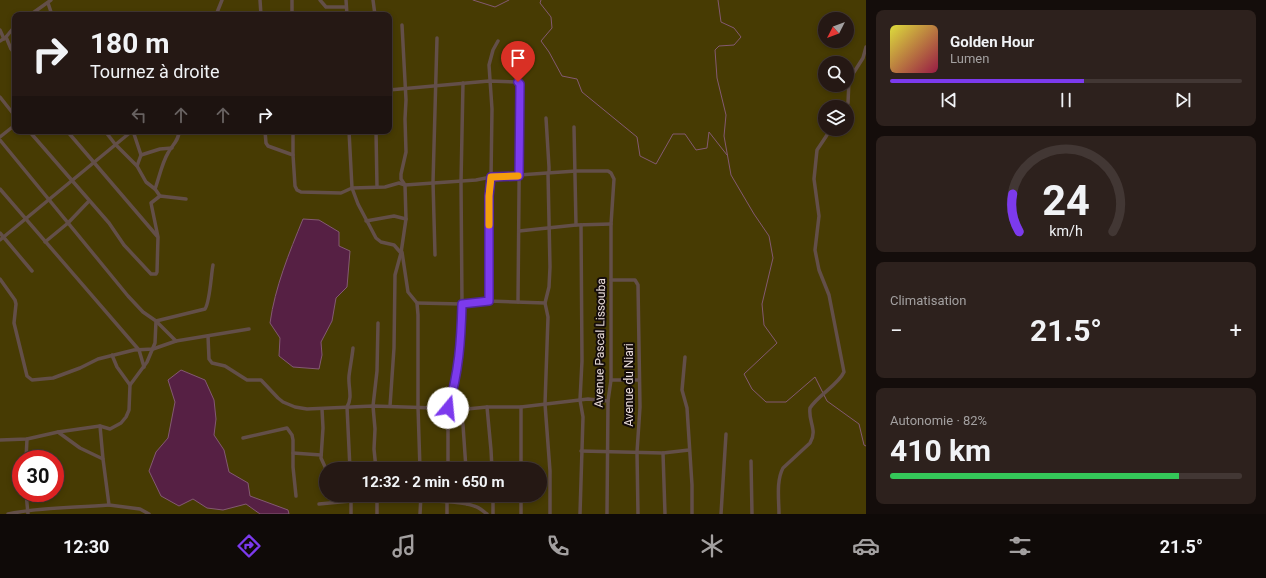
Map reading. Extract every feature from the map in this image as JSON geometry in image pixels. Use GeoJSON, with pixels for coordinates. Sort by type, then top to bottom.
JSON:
{"type":"FeatureCollection","features":[{"type":"Feature","properties":{"kind":"street"},"geometry":{"type":"LineString","coordinates":[[217,12],[222,0]]}},
{"type":"Feature","properties":{"kind":"street"},"geometry":{"type":"LineString","coordinates":[[260,0],[261,12]]}},
{"type":"Feature","properties":{"kind":"street"},"geometry":{"type":"LineString","coordinates":[[292,0],[292,12]]}},
{"type":"Feature","properties":{"kind":"street"},"geometry":{"type":"LineString","coordinates":[[320,0],[326,7],[346,7]]}},
{"type":"Feature","properties":{"kind":"street"},"geometry":{"type":"LineString","coordinates":[[346,0],[347,12]]}},
{"type":"Feature","properties":{"kind":"street"},"geometry":{"type":"LineString","coordinates":[[373,0],[375,12]]}},
{"type":"Feature","properties":{"kind":"street"},"geometry":{"type":"LineString","coordinates":[[34,12],[49,2],[51,12]]}},
{"type":"Feature","properties":{"kind":"street"},"geometry":{"type":"LineString","coordinates":[[390,406],[394,348],[395,275],[401,253],[406,219],[405,185],[403,184],[400,174],[406,152],[402,24]]}},
{"type":"Feature","properties":{"kind":"street"},"geometry":{"type":"LineString","coordinates":[[0,30],[12,50]]}},
{"type":"Feature","properties":{"kind":"street"},"geometry":{"type":"LineString","coordinates":[[0,41],[5,38],[12,30]]}},
{"type":"Feature","properties":{"kind":"street"},"geometry":{"type":"LineString","coordinates":[[436,255],[432,182],[437,38]]}},
{"type":"Feature","properties":{"kind":"street"},"geometry":{"type":"LineString","coordinates":[[489,301],[489,196],[491,177],[492,109],[490,57],[498,41]]}},
{"type":"Feature","properties":{"kind":"street"},"geometry":{"type":"LineString","coordinates":[[848,100],[849,80],[863,58],[866,47]]}},
{"type":"Feature","properties":{"kind":"street"},"geometry":{"type":"LineString","coordinates":[[392,90],[490,81],[518,82],[520,84],[518,302]]}},
{"type":"Feature","properties":{"kind":"street"},"geometry":{"type":"LineString","coordinates":[[448,462],[448,408],[455,385],[460,356],[462,304],[461,182],[463,83]]}},
{"type":"Feature","properties":{"kind":"street"},"geometry":{"type":"LineString","coordinates":[[0,97],[12,112]]}},
{"type":"Feature","properties":{"kind":"street"},"geometry":{"type":"LineString","coordinates":[[546,118],[550,222],[549,286],[546,303],[548,317],[545,404],[550,471],[550,514]]}},
{"type":"Feature","properties":{"kind":"street"},"geometry":{"type":"LineString","coordinates":[[0,137],[12,127]]}},
{"type":"Feature","properties":{"kind":"street"},"geometry":{"type":"LineString","coordinates":[[574,127],[576,225]]}},
{"type":"Feature","properties":{"kind":"street"},"geometry":{"type":"LineString","coordinates":[[32,134],[109,223],[124,245],[141,264],[154,274],[157,272],[158,237],[151,203],[160,196]]}},
{"type":"Feature","properties":{"kind":"street"},"geometry":{"type":"LineString","coordinates":[[70,134],[158,237]]}},
{"type":"Feature","properties":{"kind":"street"},"geometry":{"type":"LineString","coordinates":[[107,134],[137,166],[146,182],[160,196],[186,199]]}},
{"type":"Feature","properties":{"kind":"street"},"geometry":{"type":"LineString","coordinates":[[2,238],[128,134]]}},
{"type":"Feature","properties":{"kind":"street"},"geometry":{"type":"LineString","coordinates":[[133,134],[141,155],[137,166]]}},
{"type":"Feature","properties":{"kind":"street"},"geometry":{"type":"LineString","coordinates":[[155,190],[165,158],[177,141],[179,134]]}},
{"type":"Feature","properties":{"kind":"street"},"geometry":{"type":"LineString","coordinates":[[265,134],[266,143],[268,146],[293,155]]}},
{"type":"Feature","properties":{"kind":"street"},"geometry":{"type":"LineString","coordinates":[[293,134],[295,186],[300,192],[341,193],[352,188],[385,187],[399,183],[405,185],[432,182],[461,182],[491,177],[576,171]]}},
{"type":"Feature","properties":{"kind":"street"},"geometry":{"type":"LineString","coordinates":[[349,134],[352,188],[366,221],[378,241],[394,245],[401,253]]}},
{"type":"Feature","properties":{"kind":"street"},"geometry":{"type":"LineString","coordinates":[[376,134],[377,187]]}},
{"type":"Feature","properties":{"kind":"street"},"geometry":{"type":"LineString","coordinates":[[779,514],[781,471],[810,444],[814,433],[810,408],[823,393],[842,376],[844,372],[830,295],[819,270],[815,250],[819,216],[814,179],[816,157],[818,150],[827,136]]}},
{"type":"Feature","properties":{"kind":"street"},"geometry":{"type":"LineString","coordinates":[[0,140],[128,296],[143,312],[156,321],[176,341]]}},
{"type":"Feature","properties":{"kind":"street"},"geometry":{"type":"LineString","coordinates":[[141,155],[160,148],[172,148]]}},
{"type":"Feature","properties":{"kind":"street","name":"Avenue Pascal Lissouba"},"geometry":{"type":"LineString","coordinates":[[576,171],[608,171],[611,172],[614,179],[611,224],[611,380],[608,401],[607,514]]}},
{"type":"Feature","properties":{"kind":"street"},"geometry":{"type":"LineString","coordinates":[[0,189],[139,350],[144,366]]}},
{"type":"Feature","properties":{"kind":"street"},"geometry":{"type":"LineString","coordinates":[[45,242],[68,223],[89,201]]}},
{"type":"Feature","properties":{"kind":"street"},"geometry":{"type":"LineString","coordinates":[[366,221],[394,216],[406,219]]}},
{"type":"Feature","properties":{"kind":"street"},"geometry":{"type":"LineString","coordinates":[[519,230],[576,225],[611,224]]}},
{"type":"Feature","properties":{"kind":"street"},"geometry":{"type":"LineString","coordinates":[[580,514],[583,417],[580,400],[582,361],[581,225]]}},
{"type":"Feature","properties":{"kind":"street"},"geometry":{"type":"LineString","coordinates":[[0,233],[2,238],[32,270]]}},
{"type":"Feature","properties":{"kind":"street"},"geometry":{"type":"LineString","coordinates":[[402,246],[408,292],[417,303],[420,462]]}},
{"type":"Feature","properties":{"kind":"street"},"geometry":{"type":"LineString","coordinates":[[156,321],[205,309],[213,265]]}},
{"type":"Feature","properties":{"kind":"street"},"geometry":{"type":"LineString","coordinates":[[0,279],[15,300],[14,323],[26,373],[29,378],[38,380],[53,378],[80,368],[98,358],[139,350],[153,349],[176,341],[249,329]]}},
{"type":"Feature","properties":{"kind":"street","name":"Avenue du Niari"},"geometry":{"type":"LineString","coordinates":[[611,280],[635,280],[638,285],[640,407],[637,452],[638,514]]}},
{"type":"Feature","properties":{"kind":"street"},"geometry":{"type":"LineString","coordinates":[[417,303],[462,304],[489,301],[546,303]]}},
{"type":"Feature","properties":{"kind":"street"},"geometry":{"type":"LineString","coordinates":[[0,440],[27,439],[58,432],[100,426],[110,429],[121,423],[126,417],[128,410],[130,385],[148,362],[153,349],[155,343],[156,321]]}},
{"type":"Feature","properties":{"kind":"street"},"geometry":{"type":"LineString","coordinates":[[375,462],[373,406],[377,371],[378,323]]}},
{"type":"Feature","properties":{"kind":"street"},"geometry":{"type":"LineString","coordinates":[[208,336],[209,359],[212,363],[224,366],[247,380],[261,380],[278,398],[295,407],[307,409],[390,406],[460,409],[521,407],[596,399],[608,401]]}},
{"type":"Feature","properties":{"kind":"street"},"geometry":{"type":"LineString","coordinates":[[350,462],[347,407],[350,401],[349,376],[352,364],[353,348]]}},
{"type":"Feature","properties":{"kind":"street"},"geometry":{"type":"LineString","coordinates":[[112,355],[117,367],[130,385]]}},
{"type":"Feature","properties":{"kind":"street"},"geometry":{"type":"LineString","coordinates":[[684,357],[682,390],[687,408],[692,485],[692,514]]}},
{"type":"Feature","properties":{"kind":"street"},"geometry":{"type":"LineString","coordinates":[[611,380],[639,380]]}},
{"type":"Feature","properties":{"kind":"street"},"geometry":{"type":"LineString","coordinates":[[487,407],[492,462]]}},
{"type":"Feature","properties":{"kind":"street"},"geometry":{"type":"LineString","coordinates":[[521,407],[521,462]]}},
{"type":"Feature","properties":{"kind":"street"},"geometry":{"type":"LineString","coordinates":[[322,409],[323,428],[321,458],[323,462]]}},
{"type":"Feature","properties":{"kind":"street"},"geometry":{"type":"LineString","coordinates":[[460,409],[463,425],[466,462]]}},
{"type":"Feature","properties":{"kind":"street"},"geometry":{"type":"LineString","coordinates":[[100,426],[109,504]]}},
{"type":"Feature","properties":{"kind":"street"},"geometry":{"type":"LineString","coordinates":[[244,438],[287,428],[292,435],[296,496]]}},
{"type":"Feature","properties":{"kind":"street"},"geometry":{"type":"LineString","coordinates":[[58,432],[80,448],[103,459]]}},
{"type":"Feature","properties":{"kind":"street"},"geometry":{"type":"LineString","coordinates":[[721,514],[726,434]]}},
{"type":"Feature","properties":{"kind":"street"},"geometry":{"type":"LineString","coordinates":[[26,450],[27,439]]}},
{"type":"Feature","properties":{"kind":"street"},"geometry":{"type":"LineString","coordinates":[[582,451],[663,453],[689,450]]}},
{"type":"Feature","properties":{"kind":"street"},"geometry":{"type":"LineString","coordinates":[[663,453],[665,514]]}},
{"type":"Feature","properties":{"kind":"street"},"geometry":{"type":"LineString","coordinates":[[293,454],[321,455]]}},
{"type":"Feature","properties":{"kind":"street"},"geometry":{"type":"LineString","coordinates":[[751,461],[752,514]]}},
{"type":"Feature","properties":{"kind":"street"},"geometry":{"type":"LineString","coordinates":[[27,502],[28,512]]}},
{"type":"Feature","properties":{"kind":"street"},"geometry":{"type":"LineString","coordinates":[[319,504],[340,502]]}},
{"type":"Feature","properties":{"kind":"street"},"geometry":{"type":"LineString","coordinates":[[351,502],[351,514]]}},
{"type":"Feature","properties":{"kind":"street"},"geometry":{"type":"LineString","coordinates":[[377,502],[377,514]]}},
{"type":"Feature","properties":{"kind":"street"},"geometry":{"type":"LineString","coordinates":[[420,514],[421,502]]}},
{"type":"Feature","properties":{"kind":"street"},"geometry":{"type":"LineString","coordinates":[[446,514],[447,502]]}},
{"type":"Feature","properties":{"kind":"street"},"geometry":{"type":"LineString","coordinates":[[454,502],[476,506],[488,514]]}},
{"type":"Feature","properties":{"kind":"street"},"geometry":{"type":"LineString","coordinates":[[493,502],[493,514]]}},
{"type":"Feature","properties":{"kind":"street"},"geometry":{"type":"LineString","coordinates":[[521,502],[521,514]]}},
{"type":"Feature","properties":{"kind":"street"},"geometry":{"type":"LineString","coordinates":[[8,514],[109,504],[140,509],[149,514]]}},
{"type":"Feature","properties":{"kind":"shaded area"},"geometry":{"type":"Polygon","coordinates":[[[0,0],[866,0],[866,514],[0,514],[0,0]]]}},
{"type":"Feature","properties":{"kind":"shaded area"},"geometry":{"type":"Polygon","coordinates":[[[303,219],[319,220],[339,232],[339,246],[350,251],[347,287],[336,298],[332,321],[321,342],[322,355],[319,369],[293,367],[279,356],[280,338],[270,323],[279,283],[303,219]]]}},
{"type":"Feature","properties":{"kind":"shaded area"},"geometry":{"type":"Polygon","coordinates":[[[181,370],[205,380],[214,400],[216,419],[214,435],[224,450],[229,472],[248,483],[250,496],[288,510],[289,514],[260,514],[246,504],[223,510],[207,508],[193,499],[179,506],[161,496],[149,471],[156,452],[168,438],[175,402],[168,380],[181,370]]]}},
{"type":"Feature","properties":{"kind":"waterway"},"geometry":{"type":"LineString","coordinates":[[473,0],[495,7],[509,0]]}},
{"type":"Feature","properties":{"kind":"waterway"},"geometry":{"type":"LineString","coordinates":[[541,0],[540,3],[551,17],[552,28],[541,41],[549,52],[562,76],[577,79],[582,92],[637,137],[640,156],[656,164],[673,134],[685,134],[696,150],[707,148],[709,132],[727,155]]}},
{"type":"Feature","properties":{"kind":"waterway"},"geometry":{"type":"LineString","coordinates":[[718,0],[721,22],[734,28],[741,37],[734,45],[719,46],[715,50],[717,78],[726,115],[724,136],[731,175],[769,236],[773,258],[762,304],[764,325],[777,343],[744,374],[752,389],[766,402],[786,402],[815,377],[827,401],[859,424],[864,445],[866,446]]}},
{"type":"Feature","properties":{"kind":"slow traffic"},"geometry":{"type":"LineString","coordinates":[[489,225],[489,196],[491,177],[518,176]]}},
{"type":"Feature","properties":{"kind":"route"},"geometry":{"type":"LineString","coordinates":[[448,408],[455,385],[460,356],[462,304],[489,301],[489,196],[491,177],[519,176],[520,84],[518,82]]}}]}
